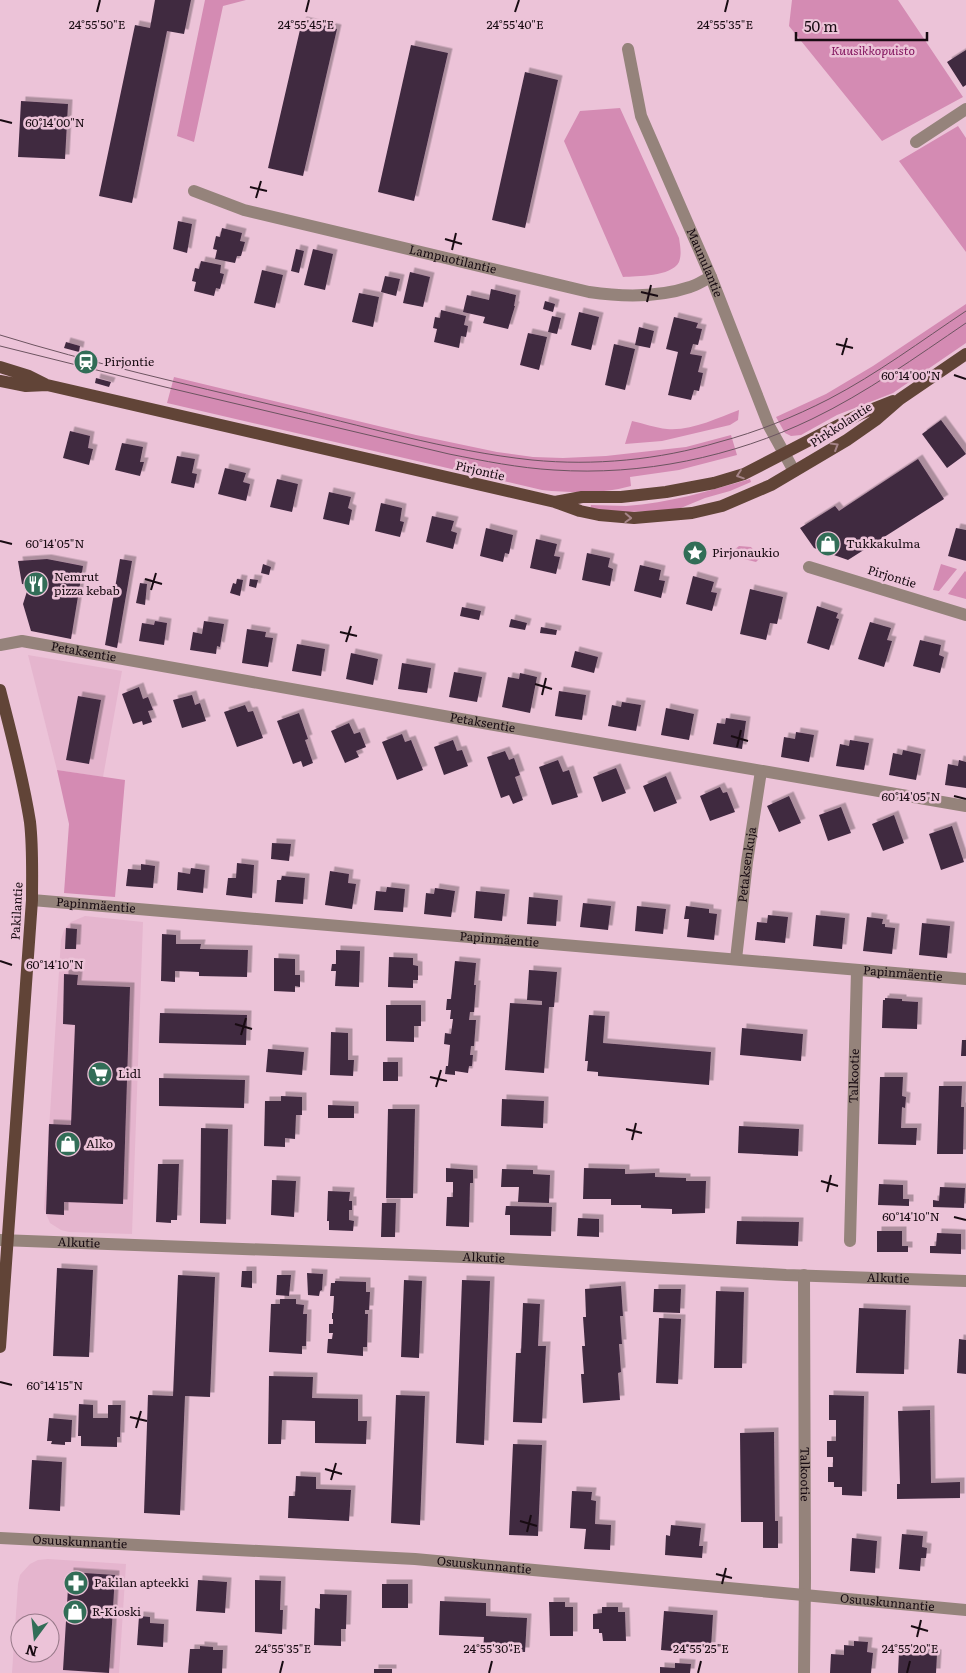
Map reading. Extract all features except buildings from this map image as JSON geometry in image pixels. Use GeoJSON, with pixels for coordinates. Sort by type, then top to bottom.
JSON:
{"type":"FeatureCollection","features":[{"type":"Feature","properties":{"kind":"main road","name":"Pirkkolantie"},"geometry":{"type":"LineString","coordinates":[[794,472],[878,419],[900,399],[966,354]]}},
{"type":"Feature","properties":{"kind":"main road","name":"Pirjontie"},"geometry":{"type":"LineString","coordinates":[[0,367],[29,376],[47,385],[556,502],[580,511],[599,515],[653,517],[692,513],[722,506],[749,496],[794,472]]}},
{"type":"Feature","properties":{"kind":"main road","name":"Pirjontie"},"geometry":{"type":"LineString","coordinates":[[0,381],[26,386],[47,385]]}},
{"type":"Feature","properties":{"kind":"main road","name":"Pirkkolantie"},"geometry":{"type":"LineString","coordinates":[[783,454],[860,414],[900,399]]}},
{"type":"Feature","properties":{"kind":"main road","name":"Pirjontie"},"geometry":{"type":"LineString","coordinates":[[556,502],[582,498],[621,497],[658,493],[714,483],[744,474],[783,454]]}},
{"type":"Feature","properties":{"kind":"main road","name":"Pakilantie"},"geometry":{"type":"LineString","coordinates":[[0,690],[19,765],[30,822],[32,850],[32,900],[4,1240],[0,1347]]}},
{"type":"Feature","properties":{"kind":"street","name":"Maunulantie"},"geometry":{"type":"LineString","coordinates":[[628,50],[641,116],[711,277],[769,426],[794,472]]}},
{"type":"Feature","properties":{"kind":"street"},"geometry":{"type":"LineString","coordinates":[[916,142],[966,109]]}},
{"type":"Feature","properties":{"kind":"street","name":"Lampuotilantie"},"geometry":{"type":"LineString","coordinates":[[194,191],[244,210],[589,292],[620,296],[654,295],[692,287],[711,277]]}},
{"type":"Feature","properties":{"kind":"street","name":"Pirjontie"},"geometry":{"type":"LineString","coordinates":[[809,567],[966,615]]}},
{"type":"Feature","properties":{"kind":"street","name":"Petaksentie"},"geometry":{"type":"LineString","coordinates":[[0,645],[22,641],[966,806]]}},
{"type":"Feature","properties":{"kind":"street","name":"Petaksenkuja"},"geometry":{"type":"LineString","coordinates":[[736,960],[746,862],[762,771]]}},
{"type":"Feature","properties":{"kind":"street","name":"Papinmäentie"},"geometry":{"type":"LineString","coordinates":[[32,900],[966,979]]}},
{"type":"Feature","properties":{"kind":"street","name":"Talkootie"},"geometry":{"type":"LineString","coordinates":[[850,1241],[857,970]]}},
{"type":"Feature","properties":{"kind":"street","name":"Alkutie"},"geometry":{"type":"LineString","coordinates":[[4,1240],[491,1258],[804,1275],[966,1281]]}},
{"type":"Feature","properties":{"kind":"street","name":"Talkootie"},"geometry":{"type":"LineString","coordinates":[[804,1275],[804,1673]]}},
{"type":"Feature","properties":{"kind":"street","name":"Osuuskunnantie"},"geometry":{"type":"LineString","coordinates":[[0,1538],[415,1559],[966,1610]]}},
{"type":"Feature","properties":{"kind":"shaded area"},"geometry":{"type":"Polygon","coordinates":[[[28,655],[122,671],[103,777],[57,770],[28,655]]]}},
{"type":"Feature","properties":{"kind":"shaded area"},"geometry":{"type":"Polygon","coordinates":[[[85,916],[143,922],[132,1234],[69,1232],[61,1230],[50,1223],[44,1209],[61,940],[64,930],[71,922],[85,916]]]}},
{"type":"Feature","properties":{"kind":"shaded area"},"geometry":{"type":"Polygon","coordinates":[[[48,1559],[126,1564],[119,1673],[12,1673],[13,1663],[60,1663],[60,1613],[16,1613],[20,1575],[30,1564],[38,1560],[48,1559]]]}},
{"type":"Feature","properties":{"kind":"green space"},"geometry":{"type":"Polygon","coordinates":[[[205,0],[246,0],[223,6],[194,142],[177,136],[205,0]]]}},
{"type":"Feature","properties":{"kind":"green space","name":"Kuusikkopuisto"},"geometry":{"type":"Polygon","coordinates":[[[792,0],[898,0],[963,97],[882,141],[789,26],[792,0]]]}},
{"type":"Feature","properties":{"kind":"green space"},"geometry":{"type":"Polygon","coordinates":[[[620,108],[679,238],[680,259],[675,267],[669,271],[645,276],[623,277],[564,141],[580,111],[620,108]]]}},
{"type":"Feature","properties":{"kind":"green space"},"geometry":{"type":"Polygon","coordinates":[[[958,126],[966,138],[966,252],[899,161],[958,126]]]}},
{"type":"Feature","properties":{"kind":"green space"},"geometry":{"type":"Polygon","coordinates":[[[966,304],[966,343],[893,393],[837,415],[801,435],[791,436],[785,433],[776,417],[826,394],[873,366],[966,304]]]}},
{"type":"Feature","properties":{"kind":"green space"},"geometry":{"type":"Polygon","coordinates":[[[174,377],[416,435],[497,452],[533,457],[606,456],[686,447],[731,435],[737,455],[679,470],[630,477],[631,486],[620,489],[587,492],[542,490],[167,403],[174,377]]]}},
{"type":"Feature","properties":{"kind":"green space"},"geometry":{"type":"Polygon","coordinates":[[[739,410],[738,420],[730,425],[662,441],[625,444],[632,421],[663,428],[686,428],[739,410]]]}},
{"type":"Feature","properties":{"kind":"green space"},"geometry":{"type":"Polygon","coordinates":[[[750,479],[751,482],[730,491],[705,498],[676,510],[626,512],[590,510],[591,505],[626,506],[673,499],[750,479]]]}},
{"type":"Feature","properties":{"kind":"green space"},"geometry":{"type":"Polygon","coordinates":[[[739,546],[751,547],[760,558],[756,562],[728,555],[739,546]]]}},
{"type":"Feature","properties":{"kind":"green space"},"geometry":{"type":"Polygon","coordinates":[[[941,564],[957,569],[939,591],[933,590],[941,564]]]}},
{"type":"Feature","properties":{"kind":"green space"},"geometry":{"type":"Polygon","coordinates":[[[965,571],[966,599],[948,594],[965,571]]]}},
{"type":"Feature","properties":{"kind":"green space"},"geometry":{"type":"Polygon","coordinates":[[[57,770],[125,780],[115,897],[64,893],[69,824],[57,770]]]}},
{"type":"Feature","properties":{"kind":"tram line"},"geometry":{"type":"LineString","coordinates":[[0,335],[138,373],[436,444],[532,460],[603,462],[650,457],[696,448],[747,434],[789,418],[829,399],[864,379],[966,311]]}},
{"type":"Feature","properties":{"kind":"tram line"},"geometry":{"type":"LineString","coordinates":[[0,346],[449,454],[528,468],[587,471],[653,467],[686,461],[751,444],[782,432],[852,398],[966,323]]}},
{"type":"Feature","properties":{"kind":"place","name":"Pirjontie"},"geometry":{"type":"Point","coordinates":[86,362]}},
{"type":"Feature","properties":{"kind":"place","name":"Tukkakulma"},"geometry":{"type":"Point","coordinates":[828,544]}},
{"type":"Feature","properties":{"kind":"place","name":"Pirjonaukio"},"geometry":{"type":"Point","coordinates":[695,553]}},
{"type":"Feature","properties":{"kind":"place","name":"Nemrut pizza kebab"},"geometry":{"type":"Point","coordinates":[36,584]}},
{"type":"Feature","properties":{"kind":"place","name":"Lidl"},"geometry":{"type":"Point","coordinates":[100,1074]}},
{"type":"Feature","properties":{"kind":"place","name":"Alko"},"geometry":{"type":"Point","coordinates":[68,1144]}},
{"type":"Feature","properties":{"kind":"place","name":"Pakilan apteekki"},"geometry":{"type":"Point","coordinates":[76,1583]}},
{"type":"Feature","properties":{"kind":"place","name":"R-Kioski"},"geometry":{"type":"Point","coordinates":[75,1612]}}]}
